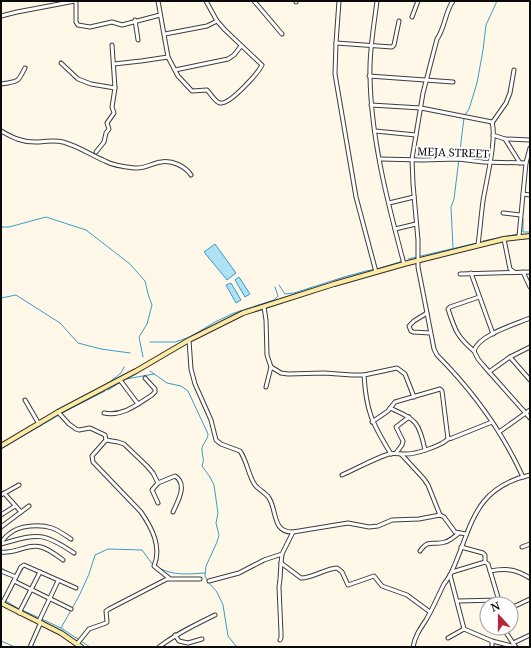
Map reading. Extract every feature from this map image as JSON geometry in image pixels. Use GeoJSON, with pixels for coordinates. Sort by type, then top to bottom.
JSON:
{"type":"FeatureCollection","features":[{"type":"Feature","properties":{"kind":"main road"},"geometry":{"type":"LineString","coordinates":[[1,446],[58,412],[120,380],[189,340],[243,313],[334,284],[404,264],[504,239],[519,236],[530,236]]}},
{"type":"Feature","properties":{"kind":"main road"},"geometry":{"type":"LineString","coordinates":[[1,603],[61,633],[81,647]]}},
{"type":"Feature","properties":{"kind":"street"},"geometry":{"type":"LineString","coordinates":[[48,1],[48,7]]}},
{"type":"Feature","properties":{"kind":"street"},"geometry":{"type":"LineString","coordinates":[[1,16],[76,1],[76,23],[90,28],[112,22],[121,25],[160,15]]}},
{"type":"Feature","properties":{"kind":"street"},"geometry":{"type":"LineString","coordinates":[[158,1],[168,57],[179,78],[192,91],[206,90],[218,103],[226,102],[249,82],[262,66],[261,62],[241,46],[217,21],[206,1]]}},
{"type":"Feature","properties":{"kind":"street"},"geometry":{"type":"LineString","coordinates":[[254,1],[282,34]]}},
{"type":"Feature","properties":{"kind":"street"},"geometry":{"type":"LineString","coordinates":[[340,1],[335,74],[356,197],[376,272]]}},
{"type":"Feature","properties":{"kind":"street"},"geometry":{"type":"LineString","coordinates":[[377,1],[371,44],[371,105],[389,203],[404,264]]}},
{"type":"Feature","properties":{"kind":"street"},"geometry":{"type":"LineString","coordinates":[[412,17],[418,1]]}},
{"type":"Feature","properties":{"kind":"street"},"geometry":{"type":"LineString","coordinates":[[453,1],[450,5],[438,39],[425,81],[412,159],[417,261],[430,333],[437,355],[468,390],[492,422],[510,449],[522,476]]}},
{"type":"Feature","properties":{"kind":"street"},"geometry":{"type":"LineString","coordinates":[[136,20],[138,40]]}},
{"type":"Feature","properties":{"kind":"street"},"geometry":{"type":"LineString","coordinates":[[165,34],[207,26],[217,21]]}},
{"type":"Feature","properties":{"kind":"street"},"geometry":{"type":"LineString","coordinates":[[336,43],[394,46],[399,21]]}},
{"type":"Feature","properties":{"kind":"street"},"geometry":{"type":"LineString","coordinates":[[96,152],[104,142],[106,133],[109,129],[107,123],[114,113],[112,107],[115,88],[112,46]]}},
{"type":"Feature","properties":{"kind":"street"},"geometry":{"type":"LineString","coordinates":[[175,70],[228,59],[234,55],[241,46]]}},
{"type":"Feature","properties":{"kind":"street"},"geometry":{"type":"LineString","coordinates":[[114,64],[141,62],[168,57]]}},
{"type":"Feature","properties":{"kind":"street"},"geometry":{"type":"LineString","coordinates":[[61,63],[78,79],[91,84],[115,88]]}},
{"type":"Feature","properties":{"kind":"street"},"geometry":{"type":"LineString","coordinates":[[1,84],[16,82],[19,80],[26,68]]}},
{"type":"Feature","properties":{"kind":"street"},"geometry":{"type":"LineString","coordinates":[[478,245],[490,162],[493,135],[492,122],[506,103],[510,93],[514,70]]}},
{"type":"Feature","properties":{"kind":"street"},"geometry":{"type":"LineString","coordinates":[[370,76],[453,82]]}},
{"type":"Feature","properties":{"kind":"street"},"geometry":{"type":"LineString","coordinates":[[371,105],[421,108],[492,122]]}},
{"type":"Feature","properties":{"kind":"street"},"geometry":{"type":"LineString","coordinates":[[375,130],[416,135]]}},
{"type":"Feature","properties":{"kind":"street"},"geometry":{"type":"LineString","coordinates":[[1,131],[20,140],[37,142],[63,142],[105,161],[124,167],[136,168],[162,162],[171,163],[185,168],[191,175]]}},
{"type":"Feature","properties":{"kind":"street"},"geometry":{"type":"LineString","coordinates":[[493,135],[505,139],[530,140]]}},
{"type":"Feature","properties":{"kind":"street"},"geometry":{"type":"LineString","coordinates":[[505,139],[520,163]]}},
{"type":"Feature","properties":{"kind":"street"},"geometry":{"type":"LineString","coordinates":[[519,236],[526,163],[530,148]]}},
{"type":"Feature","properties":{"kind":"street","name":"MEJA STREET"},"geometry":{"type":"LineString","coordinates":[[380,159],[458,159],[526,163]]}},
{"type":"Feature","properties":{"kind":"street"},"geometry":{"type":"LineString","coordinates":[[523,194],[530,195]]}},
{"type":"Feature","properties":{"kind":"street"},"geometry":{"type":"LineString","coordinates":[[389,203],[414,197]]}},
{"type":"Feature","properties":{"kind":"street"},"geometry":{"type":"LineString","coordinates":[[503,213],[520,215]]}},
{"type":"Feature","properties":{"kind":"street"},"geometry":{"type":"LineString","coordinates":[[395,229],[416,224]]}},
{"type":"Feature","properties":{"kind":"street"},"geometry":{"type":"LineString","coordinates":[[504,239],[510,269],[514,272]]}},
{"type":"Feature","properties":{"kind":"street"},"geometry":{"type":"LineString","coordinates":[[523,272],[530,287]]}},
{"type":"Feature","properties":{"kind":"street"},"geometry":{"type":"LineString","coordinates":[[460,274],[530,272]]}},
{"type":"Feature","properties":{"kind":"street"},"geometry":{"type":"LineString","coordinates":[[471,273],[493,334]]}},
{"type":"Feature","properties":{"kind":"street"},"geometry":{"type":"LineString","coordinates":[[480,297],[448,309],[458,336],[474,351],[478,359],[530,418]]}},
{"type":"Feature","properties":{"kind":"street"},"geometry":{"type":"LineString","coordinates":[[264,307],[267,355],[271,367],[266,388]]}},
{"type":"Feature","properties":{"kind":"street"},"geometry":{"type":"LineString","coordinates":[[427,313],[409,326],[413,332],[430,333]]}},
{"type":"Feature","properties":{"kind":"street"},"geometry":{"type":"LineString","coordinates":[[474,351],[477,344],[481,341],[493,334],[530,318]]}},
{"type":"Feature","properties":{"kind":"street"},"geometry":{"type":"LineString","coordinates":[[189,340],[191,369],[195,386],[211,420],[216,440],[220,444],[240,451],[255,485],[270,498],[282,531],[286,533],[348,523],[369,527],[378,526],[392,520],[419,519],[440,515]]}},
{"type":"Feature","properties":{"kind":"street"},"geometry":{"type":"LineString","coordinates":[[489,372],[510,357],[530,347]]}},
{"type":"Feature","properties":{"kind":"street"},"geometry":{"type":"LineString","coordinates":[[510,357],[530,380]]}},
{"type":"Feature","properties":{"kind":"street"},"geometry":{"type":"LineString","coordinates":[[271,367],[281,373],[288,374],[324,373],[352,375],[364,375],[397,368],[407,376],[414,397]]}},
{"type":"Feature","properties":{"kind":"street"},"geometry":{"type":"LineString","coordinates":[[364,375],[365,395],[372,422],[391,454]]}},
{"type":"Feature","properties":{"kind":"street"},"geometry":{"type":"LineString","coordinates":[[104,413],[113,415],[138,404],[155,392],[155,389],[145,378]]}},
{"type":"Feature","properties":{"kind":"street"},"geometry":{"type":"LineString","coordinates":[[120,380],[138,404]]}},
{"type":"Feature","properties":{"kind":"street"},"geometry":{"type":"LineString","coordinates":[[372,422],[384,414],[397,400],[414,397],[437,389],[441,390],[448,439]]}},
{"type":"Feature","properties":{"kind":"street"},"geometry":{"type":"LineString","coordinates":[[25,400],[39,424]]}},
{"type":"Feature","properties":{"kind":"street"},"geometry":{"type":"LineString","coordinates":[[390,408],[416,422],[421,430],[425,450]]}},
{"type":"Feature","properties":{"kind":"street"},"geometry":{"type":"LineString","coordinates":[[499,432],[530,410]]}},
{"type":"Feature","properties":{"kind":"street"},"geometry":{"type":"LineString","coordinates":[[58,412],[76,430],[91,428],[105,435],[106,440]]}},
{"type":"Feature","properties":{"kind":"street"},"geometry":{"type":"LineString","coordinates":[[396,453],[402,445],[403,440],[396,427],[409,417]]}},
{"type":"Feature","properties":{"kind":"street"},"geometry":{"type":"LineString","coordinates":[[342,474],[391,454],[411,454],[425,450],[448,439],[492,422]]}},
{"type":"Feature","properties":{"kind":"street"},"geometry":{"type":"LineString","coordinates":[[106,440],[124,444],[147,466],[153,473],[158,483]]}},
{"type":"Feature","properties":{"kind":"street"},"geometry":{"type":"LineString","coordinates":[[106,440],[92,456],[93,462],[141,512],[147,521],[155,538],[158,552],[154,566],[169,578]]}},
{"type":"Feature","properties":{"kind":"street"},"geometry":{"type":"LineString","coordinates":[[401,454],[428,485],[440,515],[444,517],[455,532],[466,534]]}},
{"type":"Feature","properties":{"kind":"street"},"geometry":{"type":"LineString","coordinates":[[413,647],[416,635],[451,574],[474,515],[482,504],[499,488],[522,476],[530,475]]}},
{"type":"Feature","properties":{"kind":"street"},"geometry":{"type":"LineString","coordinates":[[158,503],[152,490],[158,483],[175,476],[180,482],[182,489],[174,512]]}},
{"type":"Feature","properties":{"kind":"street"},"geometry":{"type":"LineString","coordinates":[[18,485],[2,494],[21,512]]}},
{"type":"Feature","properties":{"kind":"street"},"geometry":{"type":"LineString","coordinates":[[1,515],[15,506]]}},
{"type":"Feature","properties":{"kind":"street"},"geometry":{"type":"LineString","coordinates":[[1,526],[29,506]]}},
{"type":"Feature","properties":{"kind":"street"},"geometry":{"type":"LineString","coordinates":[[1,544],[13,531],[32,526],[53,528],[71,539]]}},
{"type":"Feature","properties":{"kind":"street"},"geometry":{"type":"LineString","coordinates":[[280,640],[282,632],[278,587],[282,554],[292,532]]}},
{"type":"Feature","properties":{"kind":"street"},"geometry":{"type":"LineString","coordinates":[[420,551],[430,542],[446,542],[459,533]]}},
{"type":"Feature","properties":{"kind":"street"},"geometry":{"type":"LineString","coordinates":[[1,544],[23,538],[38,536],[51,538],[74,553]]}},
{"type":"Feature","properties":{"kind":"street"},"geometry":{"type":"LineString","coordinates":[[522,547],[530,544]]}},
{"type":"Feature","properties":{"kind":"street"},"geometry":{"type":"LineString","coordinates":[[1,552],[12,552],[33,546],[41,547],[63,560]]}},
{"type":"Feature","properties":{"kind":"street"},"geometry":{"type":"LineString","coordinates":[[461,547],[483,552],[485,555],[485,562],[489,566],[497,596]]}},
{"type":"Feature","properties":{"kind":"street"},"geometry":{"type":"LineString","coordinates":[[209,581],[239,573],[264,560],[282,554]]}},
{"type":"Feature","properties":{"kind":"street"},"geometry":{"type":"LineString","coordinates":[[451,574],[485,562]]}},
{"type":"Feature","properties":{"kind":"street"},"geometry":{"type":"LineString","coordinates":[[281,563],[301,578],[328,569],[337,568],[342,572],[348,585],[374,576],[382,586],[407,595],[430,612]]}},
{"type":"Feature","properties":{"kind":"street"},"geometry":{"type":"LineString","coordinates":[[1,603],[23,565],[76,588]]}},
{"type":"Feature","properties":{"kind":"street"},"geometry":{"type":"LineString","coordinates":[[490,571],[511,570],[520,572],[530,578]]}},
{"type":"Feature","properties":{"kind":"street"},"geometry":{"type":"LineString","coordinates":[[1,571],[32,590],[71,609]]}},
{"type":"Feature","properties":{"kind":"street"},"geometry":{"type":"LineString","coordinates":[[20,613],[40,572]]}},
{"type":"Feature","properties":{"kind":"street"},"geometry":{"type":"LineString","coordinates":[[451,574],[464,629]]}},
{"type":"Feature","properties":{"kind":"street"},"geometry":{"type":"LineString","coordinates":[[77,644],[89,629],[107,622],[105,613],[106,610],[169,578],[200,579]]}},
{"type":"Feature","properties":{"kind":"street"},"geometry":{"type":"LineString","coordinates":[[30,647],[58,581]]}},
{"type":"Feature","properties":{"kind":"street"},"geometry":{"type":"LineString","coordinates":[[519,604],[530,599]]}},
{"type":"Feature","properties":{"kind":"street"},"geometry":{"type":"LineString","coordinates":[[458,601],[479,602]]}},
{"type":"Feature","properties":{"kind":"street"},"geometry":{"type":"LineString","coordinates":[[159,647],[175,635],[215,615]]}},
{"type":"Feature","properties":{"kind":"street"},"geometry":{"type":"LineString","coordinates":[[448,638],[464,629]]}},
{"type":"Feature","properties":{"kind":"street"},"geometry":{"type":"LineString","coordinates":[[464,629],[492,641],[515,645],[530,635]]}},
{"type":"Feature","properties":{"kind":"street"},"geometry":{"type":"LineString","coordinates":[[175,635],[178,641],[183,643],[202,639]]}},
{"type":"Feature","properties":{"kind":"street"},"geometry":{"type":"LineString","coordinates":[[509,636],[515,645]]}},
{"type":"Feature","properties":{"kind":"street"},"geometry":{"type":"LineString","coordinates":[[492,641],[492,647]]}},
{"type":"Feature","properties":{"kind":"water"},"geometry":{"type":"Polygon","coordinates":[[[215,244],[236,273],[227,280],[204,252],[215,244]]]}},
{"type":"Feature","properties":{"kind":"water"},"geometry":{"type":"Polygon","coordinates":[[[239,277],[250,294],[245,297],[235,280],[239,277]]]}},
{"type":"Feature","properties":{"kind":"water"},"geometry":{"type":"Polygon","coordinates":[[[231,283],[241,300],[236,303],[226,285],[231,283]]]}},
{"type":"Feature","properties":{"kind":"waterway"},"geometry":{"type":"LineString","coordinates":[[465,115],[469,109],[477,83],[486,25],[497,1]]}},
{"type":"Feature","properties":{"kind":"waterway"},"geometry":{"type":"LineString","coordinates":[[453,248],[451,207],[454,199],[464,118]]}},
{"type":"Feature","properties":{"kind":"waterway"},"geometry":{"type":"LineString","coordinates":[[1,227],[9,227],[46,217],[86,230],[130,264],[145,281],[152,305],[147,324],[139,337],[143,357]]}},
{"type":"Feature","properties":{"kind":"waterway"},"geometry":{"type":"LineString","coordinates":[[523,219],[523,232],[530,232]]}},
{"type":"Feature","properties":{"kind":"waterway"},"geometry":{"type":"LineString","coordinates":[[483,241],[518,234]]}},
{"type":"Feature","properties":{"kind":"waterway"},"geometry":{"type":"LineString","coordinates":[[408,259],[477,243]]}},
{"type":"Feature","properties":{"kind":"waterway"},"geometry":{"type":"LineString","coordinates":[[279,285],[285,294],[294,293],[344,277],[403,261]]}},
{"type":"Feature","properties":{"kind":"waterway"},"geometry":{"type":"LineString","coordinates":[[150,342],[175,342],[190,337],[234,313],[274,300],[278,296],[275,287]]}},
{"type":"Feature","properties":{"kind":"waterway"},"geometry":{"type":"LineString","coordinates":[[1,298],[16,295],[60,323],[78,343],[101,349],[130,353]]}},
{"type":"Feature","properties":{"kind":"waterway"},"geometry":{"type":"LineString","coordinates":[[106,385],[121,373],[124,367]]}},
{"type":"Feature","properties":{"kind":"waterway"},"geometry":{"type":"LineString","coordinates":[[150,371],[167,383],[181,386],[188,391],[208,434],[202,447],[202,466],[214,485],[218,513],[216,523],[219,535],[206,566],[205,576],[217,592],[223,605],[228,636],[238,647]]}},
{"type":"Feature","properties":{"kind":"waterway"},"geometry":{"type":"LineString","coordinates":[[126,379],[154,374]]}},
{"type":"Feature","properties":{"kind":"waterway"},"geometry":{"type":"LineString","coordinates":[[108,390],[124,380]]}},
{"type":"Feature","properties":{"kind":"waterway"},"geometry":{"type":"LineString","coordinates":[[62,413],[105,391]]}},
{"type":"Feature","properties":{"kind":"waterway"},"geometry":{"type":"LineString","coordinates":[[1,449],[59,415]]}},
{"type":"Feature","properties":{"kind":"waterway"},"geometry":{"type":"LineString","coordinates":[[1,443],[11,438]]}},
{"type":"Feature","properties":{"kind":"waterway"},"geometry":{"type":"LineString","coordinates":[[61,628],[79,596],[89,574],[95,555],[108,549],[142,550],[153,565]]}},
{"type":"Feature","properties":{"kind":"waterway"},"geometry":{"type":"LineString","coordinates":[[16,580],[24,567]]}},
{"type":"Feature","properties":{"kind":"waterway"},"geometry":{"type":"LineString","coordinates":[[1,568],[13,574]]}},
{"type":"Feature","properties":{"kind":"waterway"},"geometry":{"type":"LineString","coordinates":[[159,568],[176,573],[205,573]]}},
{"type":"Feature","properties":{"kind":"waterway"},"geometry":{"type":"LineString","coordinates":[[6,600],[15,583]]}},
{"type":"Feature","properties":{"kind":"waterway"},"geometry":{"type":"LineString","coordinates":[[1,598],[19,609]]}},
{"type":"Feature","properties":{"kind":"waterway"},"geometry":{"type":"LineString","coordinates":[[22,610],[61,628],[90,647]]}},
{"type":"Feature","properties":{"kind":"waterway"},"geometry":{"type":"LineString","coordinates":[[1,641],[15,647]]}}]}
